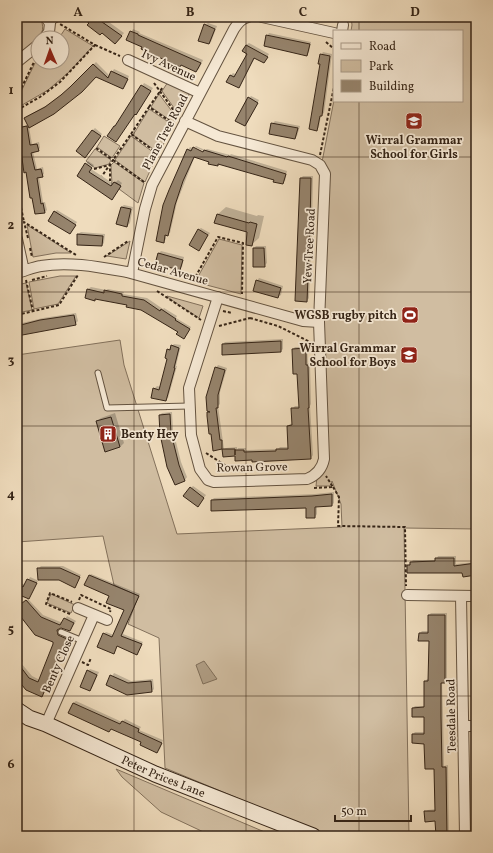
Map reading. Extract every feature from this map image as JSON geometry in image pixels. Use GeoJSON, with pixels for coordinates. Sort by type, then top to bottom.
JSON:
{"type":"FeatureCollection","features":[{"type":"Feature","properties":{"kind":"street","name":"Plane Tree Road"},"geometry":{"type":"LineString","coordinates":[[132,273],[151,187],[237,23],[243,18],[248,17]]}},
{"type":"Feature","properties":{"kind":"street"},"geometry":{"type":"LineString","coordinates":[[262,17],[333,34]]}},
{"type":"Feature","properties":{"kind":"street"},"geometry":{"type":"LineString","coordinates":[[17,62],[30,52]]}},
{"type":"Feature","properties":{"kind":"street","name":"Ivy Avenue"},"geometry":{"type":"LineString","coordinates":[[128,60],[200,93]]}},
{"type":"Feature","properties":{"kind":"street"},"geometry":{"type":"LineString","coordinates":[[183,124],[218,136],[306,158],[319,164]]}},
{"type":"Feature","properties":{"kind":"street","name":"Yew Tree Road"},"geometry":{"type":"LineString","coordinates":[[319,164],[325,174],[319,322],[324,459],[320,470]]}},
{"type":"Feature","properties":{"kind":"street"},"geometry":{"type":"LineString","coordinates":[[17,239],[21,272]]}},
{"type":"Feature","properties":{"kind":"street","name":"Cedar Avenue"},"geometry":{"type":"LineString","coordinates":[[21,272],[40,266],[56,264],[92,266],[189,283],[218,297],[242,300],[254,308],[303,321],[319,322]]}},
{"type":"Feature","properties":{"kind":"street","name":"Rowan Grove"},"geometry":{"type":"LineString","coordinates":[[218,297],[215,308],[205,321],[189,388],[190,435],[200,469],[208,480],[214,482],[307,479],[320,470]]}},
{"type":"Feature","properties":{"kind":"street"},"geometry":{"type":"LineString","coordinates":[[407,595],[476,596]]}},
{"type":"Feature","properties":{"kind":"street","name":"Teesdale Road"},"geometry":{"type":"LineString","coordinates":[[461,596],[465,836]]}},
{"type":"Feature","properties":{"kind":"street"},"geometry":{"type":"LineString","coordinates":[[76,609],[107,620]]}},
{"type":"Feature","properties":{"kind":"street","name":"Benty Close"},"geometry":{"type":"LineString","coordinates":[[46,724],[94,615]]}},
{"type":"Feature","properties":{"kind":"street","name":"Peter Prices Lane"},"geometry":{"type":"LineString","coordinates":[[17,710],[29,718],[46,724],[155,774],[313,836]]}},
{"type":"Feature","properties":{"kind":"street"},"geometry":{"type":"LineString","coordinates":[[464,726],[476,726]]}},
{"type":"Feature","properties":{"kind":"lane"},"geometry":{"type":"LineString","coordinates":[[49,20],[60,17]]}},
{"type":"Feature","properties":{"kind":"lane"},"geometry":{"type":"LineString","coordinates":[[98,373],[107,408],[189,406]]}},
{"type":"Feature","properties":{"kind":"lane"},"geometry":{"type":"LineString","coordinates":[[61,632],[82,641]]}},
{"type":"Feature","properties":{"kind":"path"},"geometry":{"type":"LineString","coordinates":[[49,20],[95,45],[128,60]]}},
{"type":"Feature","properties":{"kind":"path"},"geometry":{"type":"LineString","coordinates":[[17,110],[40,97],[60,82],[95,45]]}},
{"type":"Feature","properties":{"kind":"path"},"geometry":{"type":"LineString","coordinates":[[143,67],[183,124]]}},
{"type":"Feature","properties":{"kind":"path"},"geometry":{"type":"LineString","coordinates":[[17,97],[30,70]]}},
{"type":"Feature","properties":{"kind":"path"},"geometry":{"type":"LineString","coordinates":[[102,176],[168,79]]}},
{"type":"Feature","properties":{"kind":"path"},"geometry":{"type":"LineString","coordinates":[[319,164],[333,91]]}},
{"type":"Feature","properties":{"kind":"path"},"geometry":{"type":"LineString","coordinates":[[149,107],[183,124]]}},
{"type":"Feature","properties":{"kind":"path"},"geometry":{"type":"LineString","coordinates":[[131,134],[165,158]]}},
{"type":"Feature","properties":{"kind":"path"},"geometry":{"type":"LineString","coordinates":[[96,148],[151,187]]}},
{"type":"Feature","properties":{"kind":"path"},"geometry":{"type":"LineString","coordinates":[[94,170],[110,165]]}},
{"type":"Feature","properties":{"kind":"path"},"geometry":{"type":"LineString","coordinates":[[110,165],[110,181]]}},
{"type":"Feature","properties":{"kind":"path"},"geometry":{"type":"LineString","coordinates":[[17,188],[33,258]]}},
{"type":"Feature","properties":{"kind":"path"},"geometry":{"type":"LineString","coordinates":[[24,222],[76,254],[92,266]]}},
{"type":"Feature","properties":{"kind":"path"},"geometry":{"type":"LineString","coordinates":[[104,257],[140,234]]}},
{"type":"Feature","properties":{"kind":"path"},"geometry":{"type":"LineString","coordinates":[[189,283],[218,237],[242,243],[242,300]]}},
{"type":"Feature","properties":{"kind":"path"},"geometry":{"type":"LineString","coordinates":[[21,272],[27,281],[33,311]]}},
{"type":"Feature","properties":{"kind":"path"},"geometry":{"type":"LineString","coordinates":[[71,275],[84,276]]}},
{"type":"Feature","properties":{"kind":"path"},"geometry":{"type":"LineString","coordinates":[[17,315],[59,306],[78,275]]}},
{"type":"Feature","properties":{"kind":"path"},"geometry":{"type":"LineString","coordinates":[[22,283],[48,276]]}},
{"type":"Feature","properties":{"kind":"path"},"geometry":{"type":"LineString","coordinates":[[151,290],[170,295]]}},
{"type":"Feature","properties":{"kind":"path"},"geometry":{"type":"LineString","coordinates":[[157,291],[205,321]]}},
{"type":"Feature","properties":{"kind":"path"},"geometry":{"type":"LineString","coordinates":[[235,293],[242,300]]}},
{"type":"Feature","properties":{"kind":"path"},"geometry":{"type":"LineString","coordinates":[[205,321],[205,305],[223,311],[221,318]]}},
{"type":"Feature","properties":{"kind":"path"},"geometry":{"type":"LineString","coordinates":[[250,318],[254,308]]}},
{"type":"Feature","properties":{"kind":"path"},"geometry":{"type":"LineString","coordinates":[[217,332],[219,326],[250,318],[278,326],[314,344]]}},
{"type":"Feature","properties":{"kind":"path"},"geometry":{"type":"LineString","coordinates":[[204,452],[236,472]]}},
{"type":"Feature","properties":{"kind":"path"},"geometry":{"type":"LineString","coordinates":[[320,470],[333,487],[338,497],[338,526],[405,527],[407,595]]}},
{"type":"Feature","properties":{"kind":"path"},"geometry":{"type":"LineString","coordinates":[[309,488],[333,487]]}},
{"type":"Feature","properties":{"kind":"path"},"geometry":{"type":"LineString","coordinates":[[50,593],[76,609],[46,604],[50,593]]}},
{"type":"Feature","properties":{"kind":"green space"},"geometry":{"type":"Polygon","coordinates":[[[35,16],[40,19],[42,30],[30,30],[30,46],[17,57],[17,17],[35,16]]]}},
{"type":"Feature","properties":{"kind":"green space"},"geometry":{"type":"Polygon","coordinates":[[[351,17],[476,17],[476,529],[404,528],[409,836],[329,836],[165,768],[159,638],[128,624],[138,596],[114,585],[103,536],[17,542],[17,355],[120,340],[124,365],[177,534],[342,527],[341,504],[332,481],[330,486],[316,486],[317,477],[326,468],[322,162],[334,102],[463,102],[463,30],[351,30],[351,17]]]}},
{"type":"Feature","properties":{"kind":"green space"},"geometry":{"type":"Polygon","coordinates":[[[70,32],[93,46],[69,72],[48,90],[17,108],[17,100],[32,70],[70,70],[70,32]]]}},
{"type":"Feature","properties":{"kind":"green space"},"geometry":{"type":"Polygon","coordinates":[[[168,82],[186,89],[189,95],[179,115],[162,91],[168,82]]]}},
{"type":"Feature","properties":{"kind":"green space"},"geometry":{"type":"Polygon","coordinates":[[[159,94],[177,118],[174,123],[151,107],[159,94]]]}},
{"type":"Feature","properties":{"kind":"green space"},"geometry":{"type":"Polygon","coordinates":[[[149,109],[173,125],[159,153],[133,135],[149,109]]]}},
{"type":"Feature","properties":{"kind":"green space"},"geometry":{"type":"Polygon","coordinates":[[[104,136],[120,146],[112,158],[97,147],[104,136]]]}},
{"type":"Feature","properties":{"kind":"green space"},"geometry":{"type":"Polygon","coordinates":[[[131,136],[157,155],[145,182],[115,160],[131,136]]]}},
{"type":"Feature","properties":{"kind":"green space"},"geometry":{"type":"Polygon","coordinates":[[[95,149],[111,160],[109,164],[95,168],[86,161],[95,149]]]}},
{"type":"Feature","properties":{"kind":"green space"},"geometry":{"type":"Polygon","coordinates":[[[114,162],[144,183],[138,203],[119,189],[121,186],[115,182],[112,185],[111,165],[114,162]]]}},
{"type":"Feature","properties":{"kind":"green space"},"geometry":{"type":"Polygon","coordinates":[[[27,225],[71,253],[56,253],[33,257],[27,225]]]}},
{"type":"Feature","properties":{"kind":"green space"},"geometry":{"type":"Polygon","coordinates":[[[219,239],[242,245],[241,294],[195,282],[219,239]]]}},
{"type":"Feature","properties":{"kind":"green space"},"geometry":{"type":"Polygon","coordinates":[[[130,241],[126,259],[107,256],[130,241]]]}},
{"type":"Feature","properties":{"kind":"green space"},"geometry":{"type":"Polygon","coordinates":[[[60,276],[76,276],[58,304],[34,309],[29,282],[60,276]]]}},
{"type":"Feature","properties":{"kind":"green space"},"geometry":{"type":"Polygon","coordinates":[[[26,283],[32,310],[17,313],[17,285],[26,283]]]}},
{"type":"Feature","properties":{"kind":"green space"},"geometry":{"type":"Polygon","coordinates":[[[167,297],[203,306],[199,318],[167,297]]]}},
{"type":"Feature","properties":{"kind":"green space"},"geometry":{"type":"Polygon","coordinates":[[[51,594],[75,605],[71,613],[47,603],[51,594]]]}},
{"type":"Feature","properties":{"kind":"green space"},"geometry":{"type":"Polygon","coordinates":[[[116,769],[274,836],[212,836],[161,812],[122,777],[116,769]]]}},
{"type":"Feature","properties":{"kind":"shaded area"},"geometry":{"type":"Polygon","coordinates":[[[204,661],[217,679],[203,684],[196,665],[204,661]]]}},
{"type":"Feature","properties":{"kind":"building"},"geometry":{"type":"Polygon","coordinates":[[[81,17],[95,17],[122,36],[115,44],[102,33],[100,35],[87,25],[89,23],[81,17]]]}},
{"type":"Feature","properties":{"kind":"building"},"geometry":{"type":"Polygon","coordinates":[[[204,24],[215,29],[209,44],[198,41],[204,24]]]}},
{"type":"Feature","properties":{"kind":"building"},"geometry":{"type":"Polygon","coordinates":[[[130,31],[201,63],[196,72],[181,65],[180,67],[141,49],[142,47],[126,40],[130,31]]]}},
{"type":"Feature","properties":{"kind":"building"},"geometry":{"type":"Polygon","coordinates":[[[266,35],[310,44],[307,56],[264,46],[266,35]]]}},
{"type":"Feature","properties":{"kind":"building"},"geometry":{"type":"Polygon","coordinates":[[[246,45],[268,57],[264,63],[254,58],[239,88],[226,82],[230,75],[234,77],[247,54],[242,51],[246,45]]]}},
{"type":"Feature","properties":{"kind":"building"},"geometry":{"type":"Polygon","coordinates":[[[320,54],[330,56],[322,116],[320,116],[317,131],[309,129],[320,64],[318,64],[320,54]]]}},
{"type":"Feature","properties":{"kind":"building"},"geometry":{"type":"Polygon","coordinates":[[[93,64],[108,78],[111,71],[128,79],[123,89],[96,77],[82,92],[54,114],[29,128],[24,118],[45,107],[61,95],[93,64]]]}},
{"type":"Feature","properties":{"kind":"building"},"geometry":{"type":"Polygon","coordinates":[[[141,85],[151,91],[136,115],[135,114],[116,142],[107,136],[141,85]]]}},
{"type":"Feature","properties":{"kind":"building"},"geometry":{"type":"Polygon","coordinates":[[[248,97],[258,103],[245,126],[235,121],[248,97]]]}},
{"type":"Feature","properties":{"kind":"building"},"geometry":{"type":"Polygon","coordinates":[[[271,123],[298,128],[295,139],[269,134],[271,123]]]}},
{"type":"Feature","properties":{"kind":"building"},"geometry":{"type":"Polygon","coordinates":[[[27,126],[30,145],[37,144],[39,151],[31,153],[35,170],[41,169],[43,177],[37,178],[41,204],[43,203],[45,213],[35,214],[32,198],[30,198],[26,172],[24,173],[19,136],[17,137],[17,128],[27,126]]]}},
{"type":"Feature","properties":{"kind":"building"},"geometry":{"type":"Polygon","coordinates":[[[92,130],[101,136],[85,158],[76,151],[92,130]]]}},
{"type":"Feature","properties":{"kind":"building"},"geometry":{"type":"Polygon","coordinates":[[[193,147],[203,152],[204,150],[227,157],[228,156],[286,174],[283,184],[218,164],[218,166],[208,164],[209,162],[194,157],[183,181],[175,205],[168,236],[165,235],[164,243],[156,241],[163,205],[187,149],[191,151],[193,147]]]}},
{"type":"Feature","properties":{"kind":"building"},"geometry":{"type":"Polygon","coordinates":[[[85,163],[92,168],[89,172],[111,186],[114,182],[121,186],[112,200],[77,176],[85,163]]]}},
{"type":"Feature","properties":{"kind":"building"},"geometry":{"type":"Polygon","coordinates":[[[300,178],[311,178],[307,302],[295,301],[300,178]]]}},
{"type":"Feature","properties":{"kind":"building"},"geometry":{"type":"Polygon","coordinates":[[[121,207],[131,209],[127,227],[116,224],[121,207]]]}},
{"type":"Feature","properties":{"kind":"building"},"geometry":{"type":"Polygon","coordinates":[[[54,211],[76,225],[70,234],[48,221],[54,211]]]}},
{"type":"Feature","properties":{"kind":"building"},"geometry":{"type":"Polygon","coordinates":[[[217,214],[257,224],[252,246],[246,245],[247,232],[214,223],[217,214]]]}},
{"type":"Feature","properties":{"kind":"building"},"geometry":{"type":"Polygon","coordinates":[[[198,229],[208,235],[199,251],[189,245],[198,229]]]}},
{"type":"Feature","properties":{"kind":"building"},"geometry":{"type":"Polygon","coordinates":[[[77,234],[103,236],[102,246],[77,245],[77,234]]]}},
{"type":"Feature","properties":{"kind":"building"},"geometry":{"type":"Polygon","coordinates":[[[253,248],[264,248],[265,267],[253,267],[253,248]]]}},
{"type":"Feature","properties":{"kind":"building"},"geometry":{"type":"Polygon","coordinates":[[[158,253],[183,260],[180,270],[155,264],[158,253]]]}},
{"type":"Feature","properties":{"kind":"building"},"geometry":{"type":"Polygon","coordinates":[[[256,280],[281,288],[278,298],[253,291],[256,280]]]}},
{"type":"Feature","properties":{"kind":"building"},"geometry":{"type":"Polygon","coordinates":[[[87,289],[104,293],[104,290],[122,294],[122,296],[144,300],[160,311],[161,309],[190,329],[184,339],[176,334],[178,332],[141,310],[126,307],[127,305],[95,299],[95,301],[85,298],[87,289]]]}},
{"type":"Feature","properties":{"kind":"building"},"geometry":{"type":"Polygon","coordinates":[[[74,315],[76,325],[17,336],[17,326],[40,320],[74,315]]]}},
{"type":"Feature","properties":{"kind":"building"},"geometry":{"type":"Polygon","coordinates":[[[281,341],[281,352],[222,355],[222,344],[281,341]]]}},
{"type":"Feature","properties":{"kind":"building"},"geometry":{"type":"Polygon","coordinates":[[[171,345],[179,348],[166,401],[151,398],[153,388],[159,390],[167,359],[165,358],[167,349],[170,350],[171,345]]]}},
{"type":"Feature","properties":{"kind":"building"},"geometry":{"type":"Polygon","coordinates":[[[306,348],[306,365],[308,365],[308,408],[311,459],[252,462],[252,460],[235,461],[235,456],[223,457],[222,449],[244,450],[244,452],[288,449],[287,426],[292,425],[291,408],[299,408],[297,374],[293,374],[292,349],[306,348]]]}},
{"type":"Feature","properties":{"kind":"building"},"geometry":{"type":"Polygon","coordinates":[[[215,367],[225,370],[218,395],[218,408],[216,408],[220,440],[222,440],[222,449],[213,451],[207,416],[207,412],[210,412],[207,411],[206,397],[215,367]]]}},
{"type":"Feature","properties":{"kind":"building"},"geometry":{"type":"Polygon","coordinates":[[[170,414],[171,433],[179,465],[185,481],[175,485],[167,467],[160,434],[159,415],[170,414]]]}},
{"type":"Feature","properties":{"kind":"building","name":"Benty Hey"},"geometry":{"type":"Polygon","coordinates":[[[111,417],[120,447],[105,452],[96,421],[111,417]]]}},
{"type":"Feature","properties":{"kind":"building"},"geometry":{"type":"Polygon","coordinates":[[[190,487],[204,498],[198,507],[183,496],[190,487]]]}},
{"type":"Feature","properties":{"kind":"building"},"geometry":{"type":"Polygon","coordinates":[[[332,494],[332,506],[315,507],[315,518],[306,518],[306,508],[211,511],[211,500],[332,494]]]}},
{"type":"Feature","properties":{"kind":"building"},"geometry":{"type":"Polygon","coordinates":[[[435,558],[454,558],[454,566],[476,563],[476,575],[463,577],[462,573],[407,573],[407,565],[410,565],[410,562],[435,561],[435,558]]]}},
{"type":"Feature","properties":{"kind":"building"},"geometry":{"type":"Polygon","coordinates":[[[37,568],[60,568],[80,577],[75,588],[59,580],[38,580],[37,568]]]}},
{"type":"Feature","properties":{"kind":"building"},"geometry":{"type":"Polygon","coordinates":[[[89,575],[139,596],[121,636],[142,644],[137,655],[117,646],[114,654],[97,647],[103,633],[112,637],[124,610],[106,603],[109,596],[84,585],[89,575]]]}},
{"type":"Feature","properties":{"kind":"building"},"geometry":{"type":"Polygon","coordinates":[[[27,579],[37,583],[29,599],[17,594],[17,584],[23,587],[27,579]]]}},
{"type":"Feature","properties":{"kind":"building"},"geometry":{"type":"Polygon","coordinates":[[[26,600],[41,617],[60,625],[64,618],[74,623],[70,631],[61,628],[57,630],[58,635],[67,639],[42,697],[26,690],[17,679],[17,662],[29,678],[38,682],[53,644],[53,642],[35,635],[17,612],[17,607],[26,600]]]}},
{"type":"Feature","properties":{"kind":"building"},"geometry":{"type":"Polygon","coordinates":[[[428,615],[445,615],[445,683],[441,683],[441,716],[442,767],[446,767],[447,836],[436,836],[435,821],[425,822],[424,811],[435,811],[434,769],[425,769],[424,744],[412,743],[412,734],[424,734],[424,717],[412,717],[412,708],[424,707],[424,681],[428,681],[429,641],[418,641],[419,633],[428,633],[428,615]]]}},
{"type":"Feature","properties":{"kind":"building"},"geometry":{"type":"Polygon","coordinates":[[[87,670],[97,675],[90,691],[80,687],[87,670]]]}},
{"type":"Feature","properties":{"kind":"building"},"geometry":{"type":"Polygon","coordinates":[[[110,675],[128,683],[151,681],[152,692],[127,695],[106,685],[110,675]]]}},
{"type":"Feature","properties":{"kind":"building"},"geometry":{"type":"Polygon","coordinates":[[[73,703],[120,724],[122,721],[139,729],[138,732],[162,743],[157,753],[140,745],[141,742],[111,729],[109,732],[68,713],[73,703]]]}},
{"type":"Feature","properties":{"kind":"place","name":"Wirral Grammar School for Girls"},"geometry":{"type":"Point","coordinates":[414,121]}},
{"type":"Feature","properties":{"kind":"place","name":"WGSB rugby pitch"},"geometry":{"type":"Point","coordinates":[410,315]}},
{"type":"Feature","properties":{"kind":"place","name":"Wirral Grammar School for Boys"},"geometry":{"type":"Point","coordinates":[409,355]}},
{"type":"Feature","properties":{"kind":"place","name":"Benty Hey"},"geometry":{"type":"Point","coordinates":[108,434]}}]}
